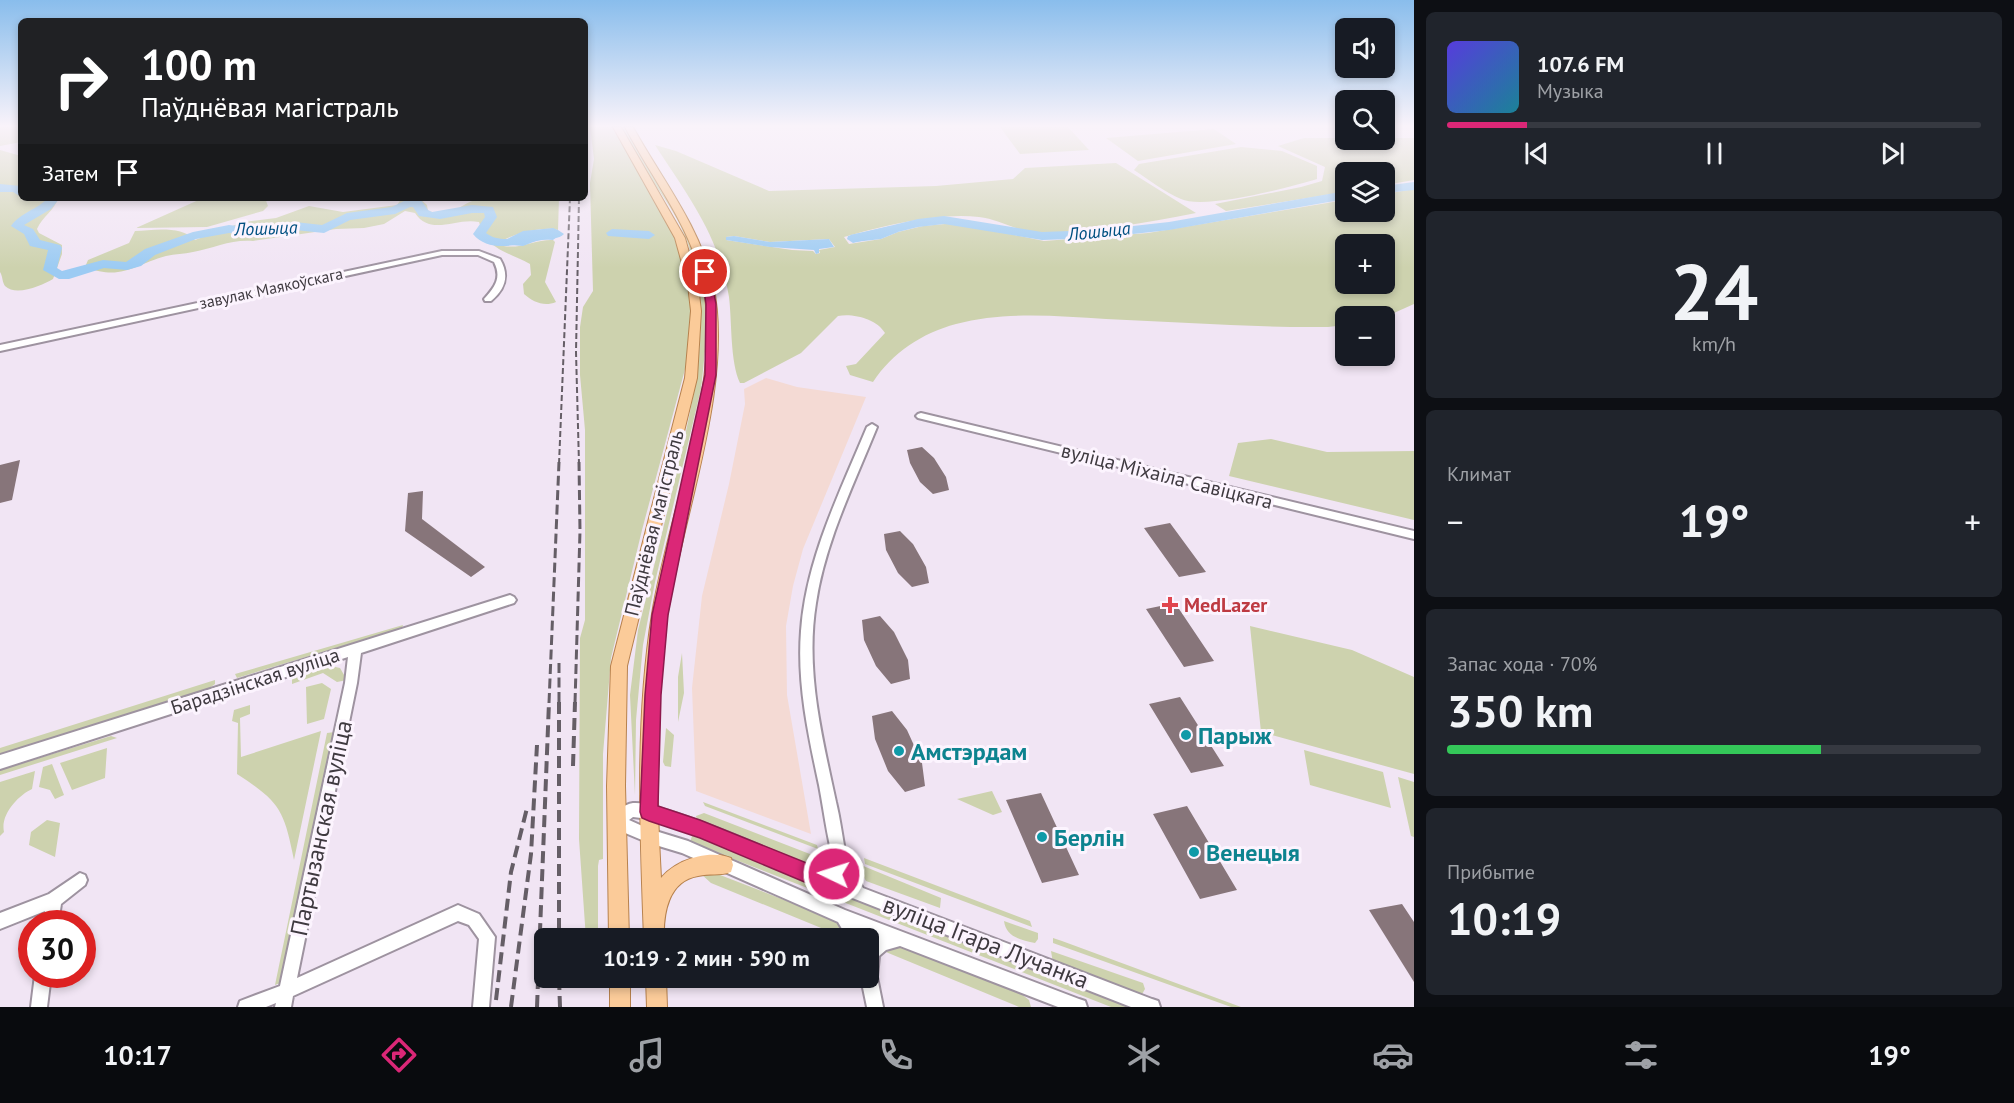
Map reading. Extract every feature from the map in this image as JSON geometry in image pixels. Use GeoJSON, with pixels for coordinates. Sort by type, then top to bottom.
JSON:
{"type":"FeatureCollection","features":[{"type":"Feature","properties":{"kind":"main road","name":"Паўднёвая магістраль"},"geometry":{"type":"LineString","coordinates":[[619,928],[616,822],[619,666],[691,378],[696,311],[687,259],[680,238],[644,174]]}},
{"type":"Feature","properties":{"kind":"main road","name":"Паўднёвая магістраль"},"geometry":{"type":"LineString","coordinates":[[654,928],[649,812],[653,695],[660,615],[706,399],[712,338],[708,285],[695,239],[686,219],[658,174]]}},
{"type":"Feature","properties":{"kind":"main road"},"geometry":{"type":"LineString","coordinates":[[655,928],[660,899],[672,879],[681,871],[702,864],[723,865]]}},
{"type":"Feature","properties":{"kind":"main road"},"geometry":{"type":"LineString","coordinates":[[620,988],[620,1007]]}},
{"type":"Feature","properties":{"kind":"main road"},"geometry":{"type":"LineString","coordinates":[[656,988],[657,1007]]}},
{"type":"Feature","properties":{"kind":"street","name":"завулак Маякоўскага"},"geometry":{"type":"LineString","coordinates":[[0,348],[442,253],[479,253],[497,261],[503,276],[501,285],[488,299]]}},
{"type":"Feature","properties":{"kind":"street","name":"вуліца Міхаіла Савіцкага"},"geometry":{"type":"LineString","coordinates":[[921,416],[1414,535]]}},
{"type":"Feature","properties":{"kind":"street"},"geometry":{"type":"LineString","coordinates":[[863,895],[847,880],[841,860],[812,718],[807,672],[807,629],[819,563],[872,427]]}},
{"type":"Feature","properties":{"kind":"street","name":"Барадзінская вуліца"},"geometry":{"type":"LineString","coordinates":[[0,762],[510,600]]}},
{"type":"Feature","properties":{"kind":"street","name":"Партызанская вуліца"},"geometry":{"type":"LineString","coordinates":[[285,999],[350,692],[355,649]]}},
{"type":"Feature","properties":{"kind":"street","name":"вуліца Ігара Лучанка"},"geometry":{"type":"LineString","coordinates":[[1079,1007],[843,917],[683,846],[649,836],[616,822],[633,810],[649,812],[700,829],[814,876],[1152,1007]]}},
{"type":"Feature","properties":{"kind":"street"},"geometry":{"type":"LineString","coordinates":[[814,876],[827,877],[834,874],[839,870],[841,860]]}},
{"type":"Feature","properties":{"kind":"street"},"geometry":{"type":"LineString","coordinates":[[0,921],[54,900],[80,880]]}},
{"type":"Feature","properties":{"kind":"street"},"geometry":{"type":"LineString","coordinates":[[52,910],[54,900]]}},
{"type":"Feature","properties":{"kind":"street"},"geometry":{"type":"LineString","coordinates":[[246,1007],[285,999],[458,914],[474,919],[487,937],[481,1007]]}},
{"type":"Feature","properties":{"kind":"street"},"geometry":{"type":"LineString","coordinates":[[843,917],[850,928]]}},
{"type":"Feature","properties":{"kind":"street"},"geometry":{"type":"LineString","coordinates":[[879,946],[886,941],[899,939]]}},
{"type":"Feature","properties":{"kind":"street"},"geometry":{"type":"LineString","coordinates":[[39,1007],[41,988]]}},
{"type":"Feature","properties":{"kind":"street"},"geometry":{"type":"LineString","coordinates":[[871,988],[875,1007]]}},
{"type":"Feature","properties":{"kind":"shaded area"},"geometry":{"type":"Polygon","coordinates":[[[766,378],[797,387],[866,397],[803,549],[786,626],[787,695],[811,834],[696,791],[692,688],[702,596],[729,484],[745,404],[744,389],[766,378]]]}},
{"type":"Feature","properties":{"kind":"green space"},"geometry":{"type":"Polygon","coordinates":[[[0,174],[18,174],[18,201],[56,201],[37,229],[39,233],[62,245],[62,254],[53,279],[36,287],[22,290],[10,289],[3,283],[0,272],[0,174]]]}},
{"type":"Feature","properties":{"kind":"green space"},"geometry":{"type":"Polygon","coordinates":[[[592,174],[640,174],[673,233],[687,280],[690,300],[690,343],[611,658],[603,754],[603,859],[599,860],[598,866],[598,928],[585,928],[579,839],[580,638],[585,620],[585,430],[580,375],[580,327],[583,307],[593,291],[592,174]]]}},
{"type":"Feature","properties":{"kind":"green space"},"geometry":{"type":"Polygon","coordinates":[[[648,174],[653,174],[685,226],[701,270],[707,332],[701,389],[655,582],[643,645],[636,720],[635,795],[630,695],[638,630],[688,420],[698,360],[700,330],[695,271],[687,241],[673,212],[648,174]]]}},
{"type":"Feature","properties":{"kind":"green space"},"geometry":{"type":"Polygon","coordinates":[[[674,174],[729,174],[769,191],[936,186],[1013,179],[1018,174],[1134,174],[1196,213],[1119,226],[1041,233],[1025,231],[987,218],[946,216],[893,225],[844,237],[849,244],[881,239],[923,226],[956,223],[1044,241],[1148,233],[1335,202],[1335,222],[1395,222],[1395,192],[1414,189],[1414,304],[1395,313],[1395,306],[1335,306],[1335,326],[1328,327],[1245,326],[1049,316],[993,317],[956,324],[931,333],[899,353],[873,382],[850,375],[846,366],[856,364],[885,333],[871,321],[857,316],[844,315],[838,316],[801,353],[740,383],[733,353],[729,297],[724,275],[718,254],[701,217],[674,174]],[[734,236],[726,237],[726,240],[813,251],[816,254],[820,253],[819,250],[835,247],[829,239],[770,242],[734,236]]]}},
{"type":"Feature","properties":{"kind":"green space"},"geometry":{"type":"Polygon","coordinates":[[[1140,174],[1317,174],[1317,179],[1227,200],[1192,202],[1169,193],[1140,174]]]}},
{"type":"Feature","properties":{"kind":"green space"},"geometry":{"type":"Polygon","coordinates":[[[1324,174],[1335,174],[1335,194],[1226,211],[1215,204],[1322,181],[1324,174]]]}},
{"type":"Feature","properties":{"kind":"green space"},"geometry":{"type":"Polygon","coordinates":[[[1395,174],[1414,174],[1414,180],[1395,183],[1395,174]]]}},
{"type":"Feature","properties":{"kind":"green space"},"geometry":{"type":"Polygon","coordinates":[[[196,201],[266,201],[268,206],[263,211],[207,227],[136,228],[196,201]]]}},
{"type":"Feature","properties":{"kind":"green space"},"geometry":{"type":"Polygon","coordinates":[[[400,201],[422,201],[427,205],[428,211],[445,213],[474,201],[559,201],[558,230],[544,229],[526,232],[509,237],[497,244],[511,247],[553,240],[555,242],[545,282],[556,302],[539,303],[524,294],[523,284],[531,275],[530,264],[498,249],[487,239],[479,222],[429,224],[415,213],[405,211],[384,224],[230,243],[166,256],[118,272],[98,271],[85,267],[88,260],[129,243],[135,231],[175,230],[195,240],[243,222],[276,218],[309,206],[343,212],[397,205],[400,201]]]}},
{"type":"Feature","properties":{"kind":"green space"},"geometry":{"type":"Polygon","coordinates":[[[1271,439],[1327,452],[1414,451],[1414,520],[1229,476],[1238,443],[1271,439]]]}},
{"type":"Feature","properties":{"kind":"green space"},"geometry":{"type":"Polygon","coordinates":[[[403,625],[402,628],[237,678],[235,674],[403,625]]]}},
{"type":"Feature","properties":{"kind":"green space"},"geometry":{"type":"Polygon","coordinates":[[[1250,626],[1352,650],[1414,677],[1414,774],[1261,732],[1250,626]]]}},
{"type":"Feature","properties":{"kind":"green space"},"geometry":{"type":"Polygon","coordinates":[[[682,653],[684,693],[678,722],[678,677],[682,653]]]}},
{"type":"Feature","properties":{"kind":"green space"},"geometry":{"type":"Polygon","coordinates":[[[331,666],[340,668],[347,680],[337,682],[323,673],[292,684],[292,678],[331,666]]]}},
{"type":"Feature","properties":{"kind":"green space"},"geometry":{"type":"Polygon","coordinates":[[[215,680],[215,684],[208,689],[0,755],[0,748],[215,680]]]}},
{"type":"Feature","properties":{"kind":"green space"},"geometry":{"type":"Polygon","coordinates":[[[322,683],[331,689],[324,719],[307,724],[306,687],[322,683]]]}},
{"type":"Feature","properties":{"kind":"green space"},"geometry":{"type":"Polygon","coordinates":[[[250,705],[250,714],[240,718],[241,757],[321,731],[294,860],[287,829],[278,809],[263,792],[237,774],[238,723],[232,721],[234,710],[250,705]]]}},
{"type":"Feature","properties":{"kind":"green space"},"geometry":{"type":"Polygon","coordinates":[[[666,728],[674,735],[671,767],[665,766],[663,762],[666,728]]]}},
{"type":"Feature","properties":{"kind":"green space"},"geometry":{"type":"Polygon","coordinates":[[[335,732],[283,982],[275,985],[327,733],[335,732]]]}},
{"type":"Feature","properties":{"kind":"green space"},"geometry":{"type":"Polygon","coordinates":[[[111,736],[117,738],[0,775],[0,770],[111,736]]]}},
{"type":"Feature","properties":{"kind":"green space"},"geometry":{"type":"Polygon","coordinates":[[[107,748],[105,778],[72,790],[60,763],[107,748]]]}},
{"type":"Feature","properties":{"kind":"green space"},"geometry":{"type":"Polygon","coordinates":[[[1304,750],[1383,772],[1391,808],[1310,785],[1304,750]]]}},
{"type":"Feature","properties":{"kind":"green space"},"geometry":{"type":"Polygon","coordinates":[[[52,764],[64,795],[55,799],[50,790],[39,787],[43,767],[52,764]]]}},
{"type":"Feature","properties":{"kind":"green space"},"geometry":{"type":"Polygon","coordinates":[[[35,771],[32,789],[12,806],[5,819],[4,832],[0,836],[0,782],[35,771]]]}},
{"type":"Feature","properties":{"kind":"green space"},"geometry":{"type":"Polygon","coordinates":[[[1398,777],[1414,782],[1414,837],[1411,836],[1398,777]]]}},
{"type":"Feature","properties":{"kind":"green space"},"geometry":{"type":"Polygon","coordinates":[[[992,791],[1002,812],[993,815],[957,799],[992,791]]]}},
{"type":"Feature","properties":{"kind":"green space"},"geometry":{"type":"Polygon","coordinates":[[[703,802],[817,845],[818,849],[705,806],[703,802]]]}},
{"type":"Feature","properties":{"kind":"green space"},"geometry":{"type":"Polygon","coordinates":[[[704,813],[828,861],[823,866],[815,868],[697,821],[696,816],[704,813]]]}},
{"type":"Feature","properties":{"kind":"green space"},"geometry":{"type":"Polygon","coordinates":[[[47,820],[60,823],[55,857],[29,845],[31,832],[47,820]]]}},
{"type":"Feature","properties":{"kind":"green space"},"geometry":{"type":"Polygon","coordinates":[[[693,833],[1139,1007],[1111,1007],[690,842],[693,833]]]}},
{"type":"Feature","properties":{"kind":"green space"},"geometry":{"type":"Polygon","coordinates":[[[864,858],[1030,921],[1032,927],[865,864],[864,858]]]}},
{"type":"Feature","properties":{"kind":"green space"},"geometry":{"type":"Polygon","coordinates":[[[856,863],[941,898],[940,908],[866,881],[856,863]]]}},
{"type":"Feature","properties":{"kind":"green space"},"geometry":{"type":"Polygon","coordinates":[[[715,873],[841,922],[845,928],[821,928],[711,883],[701,874],[715,873]]]}},
{"type":"Feature","properties":{"kind":"green space"},"geometry":{"type":"Polygon","coordinates":[[[1004,921],[1038,933],[1038,939],[1035,943],[1015,937],[1008,931],[1004,921]]]}},
{"type":"Feature","properties":{"kind":"green space"},"geometry":{"type":"Polygon","coordinates":[[[1053,938],[1241,1007],[1231,1007],[1053,943],[1053,938]]]}},
{"type":"Feature","properties":{"kind":"green space"},"geometry":{"type":"Polygon","coordinates":[[[895,944],[1020,993],[1029,1000],[1031,1007],[1019,1007],[881,950],[895,944]]]}},
{"type":"Feature","properties":{"kind":"green space"},"geometry":{"type":"Polygon","coordinates":[[[1051,951],[1143,983],[1145,989],[1141,996],[1053,963],[1051,951]]]}},
{"type":"Feature","properties":{"kind":"water"},"geometry":{"type":"Polygon","coordinates":[[[891,226],[898,232],[881,239],[855,242],[850,235],[891,226]]]}},
{"type":"Feature","properties":{"kind":"water"},"geometry":{"type":"Polygon","coordinates":[[[553,228],[558,230],[558,236],[553,240],[541,239],[523,246],[497,244],[523,231],[553,228]]]}},
{"type":"Feature","properties":{"kind":"water"},"geometry":{"type":"Polygon","coordinates":[[[734,236],[770,242],[829,239],[834,247],[819,249],[819,253],[816,254],[814,250],[770,247],[726,240],[726,237],[734,236]]]}},
{"type":"Feature","properties":{"kind":"building"},"geometry":{"type":"Polygon","coordinates":[[[922,447],[934,458],[946,477],[949,490],[933,494],[920,482],[910,463],[907,450],[922,447]]]}},
{"type":"Feature","properties":{"kind":"building"},"geometry":{"type":"Polygon","coordinates":[[[20,460],[12,500],[0,503],[0,465],[20,460]]]}},
{"type":"Feature","properties":{"kind":"building"},"geometry":{"type":"Polygon","coordinates":[[[423,491],[422,519],[485,567],[471,577],[405,531],[408,493],[423,491]]]}},
{"type":"Feature","properties":{"kind":"building"},"geometry":{"type":"Polygon","coordinates":[[[1170,523],[1206,572],[1179,577],[1144,528],[1170,523]]]}},
{"type":"Feature","properties":{"kind":"building"},"geometry":{"type":"Polygon","coordinates":[[[900,531],[913,544],[926,567],[929,583],[912,587],[898,573],[886,550],[884,534],[900,531]]]}},
{"type":"Feature","properties":{"kind":"building"},"geometry":{"type":"Polygon","coordinates":[[[1175,603],[1214,661],[1184,667],[1146,609],[1175,603]]]}},
{"type":"Feature","properties":{"kind":"building"},"geometry":{"type":"Polygon","coordinates":[[[880,616],[894,632],[908,660],[910,679],[891,684],[876,666],[864,640],[862,620],[880,616]]]}},
{"type":"Feature","properties":{"kind":"building","name":"Парыж"},"geometry":{"type":"Polygon","coordinates":[[[1180,697],[1224,766],[1191,773],[1149,704],[1180,697]]]}},
{"type":"Feature","properties":{"kind":"building","name":"Амстэрдам"},"geometry":{"type":"Polygon","coordinates":[[[892,711],[907,730],[922,763],[925,786],[905,792],[888,771],[875,739],[872,716],[892,711]]]}},
{"type":"Feature","properties":{"kind":"building","name":"Берлін"},"geometry":{"type":"Polygon","coordinates":[[[1041,793],[1079,875],[1042,883],[1006,800],[1041,793]]]}},
{"type":"Feature","properties":{"kind":"building","name":"Венецыя"},"geometry":{"type":"Polygon","coordinates":[[[1187,806],[1237,890],[1200,899],[1153,814],[1187,806]]]}},
{"type":"Feature","properties":{"kind":"building"},"geometry":{"type":"Polygon","coordinates":[[[1402,904],[1414,922],[1414,982],[1369,910],[1402,904]]]}},
{"type":"Feature","properties":{"kind":"waterway","name":"Лошыца"},"geometry":{"type":"LineString","coordinates":[[1395,189],[1414,186]]}},
{"type":"Feature","properties":{"kind":"waterway","name":"Лошыца"},"geometry":{"type":"LineString","coordinates":[[0,188],[18,191]]}},
{"type":"Feature","properties":{"kind":"waterway","name":"Лошыца"},"geometry":{"type":"LineString","coordinates":[[853,239],[918,223],[944,220],[1042,236],[1097,234],[1169,226],[1335,197]]}},
{"type":"Feature","properties":{"kind":"waterway","name":"Лошыца"},"geometry":{"type":"LineString","coordinates":[[52,201],[25,218],[17,226],[29,232],[35,243],[55,248],[50,270],[59,275],[69,275],[103,264],[127,266],[136,263],[150,252],[193,236],[229,229],[254,232],[295,226],[324,229],[347,217],[395,210],[408,203],[417,203],[423,213],[440,216],[472,209],[489,210],[491,217],[479,234],[494,242],[558,234]]}},
{"type":"Feature","properties":{"kind":"waterway","name":"Лошыца"},"geometry":{"type":"LineString","coordinates":[[612,233],[649,235]]}},
{"type":"Feature","properties":{"kind":"railway"},"geometry":{"type":"LineString","coordinates":[[559,464],[570,201]]}},
{"type":"Feature","properties":{"kind":"railway"},"geometry":{"type":"LineString","coordinates":[[579,201],[576,352],[579,464]]}},
{"type":"Feature","properties":{"kind":"railway"},"geometry":{"type":"LineString","coordinates":[[549,703],[559,462]]}},
{"type":"Feature","properties":{"kind":"railway"},"geometry":{"type":"LineString","coordinates":[[575,703],[580,531],[579,462]]}},
{"type":"Feature","properties":{"kind":"railway"},"geometry":{"type":"LineString","coordinates":[[559,663],[559,928]]}},
{"type":"Feature","properties":{"kind":"railway"},"geometry":{"type":"LineString","coordinates":[[537,1007],[549,702]]}},
{"type":"Feature","properties":{"kind":"railway"},"geometry":{"type":"LineString","coordinates":[[573,766],[575,702]]}},
{"type":"Feature","properties":{"kind":"railway"},"geometry":{"type":"LineString","coordinates":[[511,1007],[531,854],[537,745]]}},
{"type":"Feature","properties":{"kind":"railway"},"geometry":{"type":"LineString","coordinates":[[496,1000],[511,872],[527,808]]}},
{"type":"Feature","properties":{"kind":"railway"},"geometry":{"type":"LineString","coordinates":[[559,988],[560,1007]]}},
{"type":"Feature","properties":{"kind":"place","name":"MedLazer"},"geometry":{"type":"Point","coordinates":[1170,605]}},
{"type":"Feature","properties":{"kind":"place","name":"Парыж"},"geometry":{"type":"Point","coordinates":[1186,735]}},
{"type":"Feature","properties":{"kind":"place","name":"Амстэрдам"},"geometry":{"type":"Point","coordinates":[899,751]}},
{"type":"Feature","properties":{"kind":"place","name":"Берлін"},"geometry":{"type":"Point","coordinates":[1042,837]}},
{"type":"Feature","properties":{"kind":"place","name":"Венецыя"},"geometry":{"type":"Point","coordinates":[1194,852]}},
{"type":"Feature","properties":{"kind":"route"},"geometry":{"type":"LineString","coordinates":[[705,272],[711,304],[710,375],[660,615],[653,695],[649,812],[700,829],[814,876],[827,877],[834,874]]}}]}
